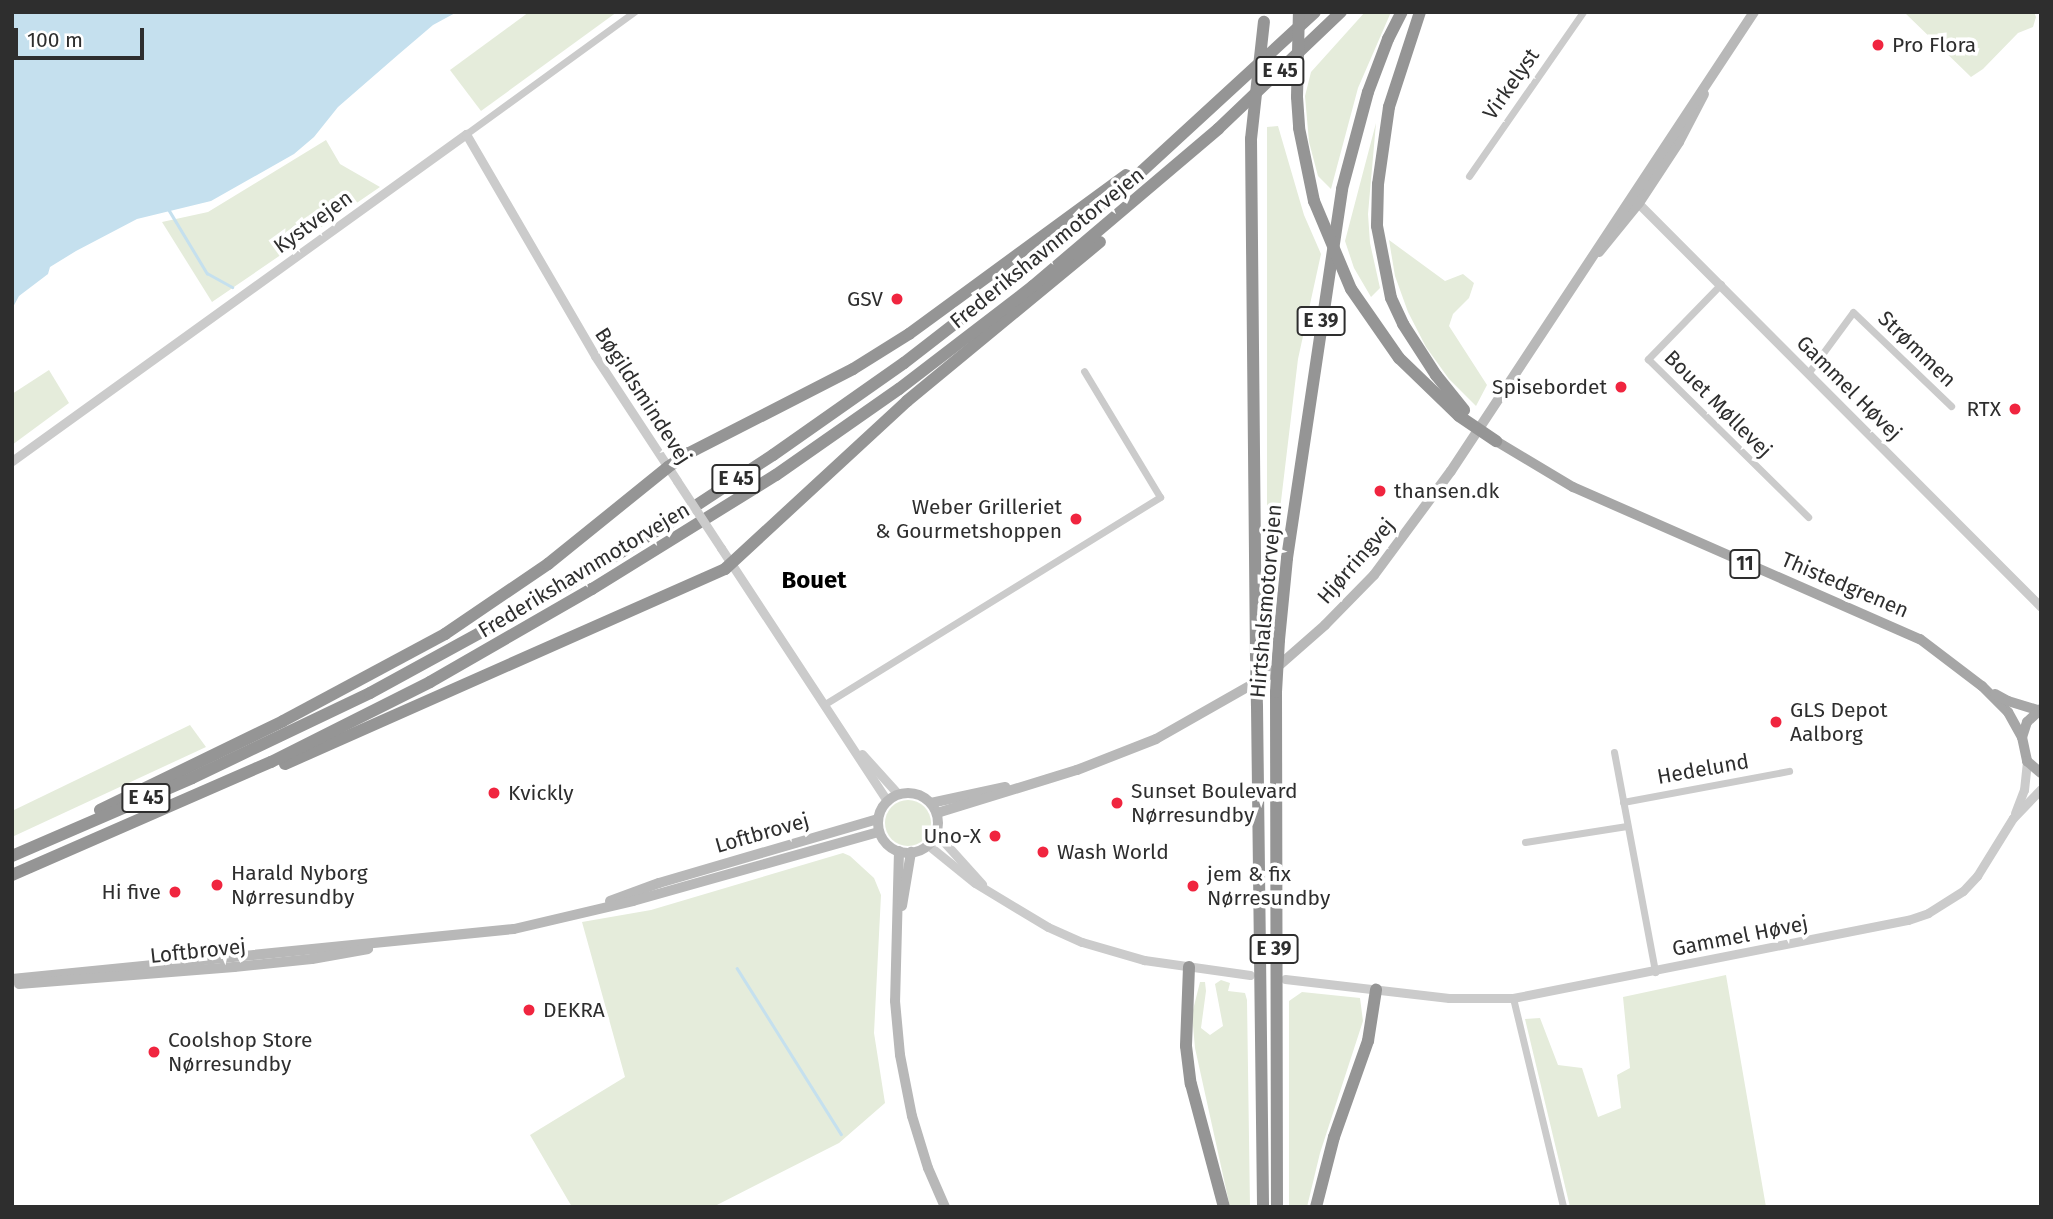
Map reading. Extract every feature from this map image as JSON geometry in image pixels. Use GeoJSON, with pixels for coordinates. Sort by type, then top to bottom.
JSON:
{"type":"FeatureCollection","features":[{"type":"Feature","properties":{"kind":"highway","name":"11"},"geometry":{"type":"LineString","coordinates":[[1299,12],[1299,128],[1314,201],[1352,289],[1399,358],[1461,413],[1500,443]]}},
{"type":"Feature","properties":{"kind":"highway","name":"Frederikshavnmotorvejen"},"geometry":{"type":"LineString","coordinates":[[12,856],[192,778],[370,693],[544,598],[674,520],[774,455],[904,363],[1073,230],[1223,100],[1315,12]]}},
{"type":"Feature","properties":{"kind":"highway","name":"Frederikshavnmotorvejen"},"geometry":{"type":"LineString","coordinates":[[12,875],[132,825],[348,724],[492,649],[776,475],[900,389],[995,317],[1121,214],[1218,128],[1341,12]]}},
{"type":"Feature","properties":{"kind":"highway","name":"Hirtshalsmotorvejen"},"geometry":{"type":"LineString","coordinates":[[1277,1207],[1276,692],[1279,640],[1306,422],[1342,189],[1368,92],[1388,39],[1402,12]]}},
{"type":"Feature","properties":{"kind":"highway","name":"11"},"geometry":{"type":"LineString","coordinates":[[1420,12],[1389,107],[1378,184],[1377,226],[1391,298],[1403,324],[1461,413]]}},
{"type":"Feature","properties":{"kind":"highway","name":"Hirtshalsmotorvejen"},"geometry":{"type":"LineString","coordinates":[[1263,1207],[1251,139],[1265,17]]}},
{"type":"Feature","properties":{"kind":"highway"},"geometry":{"type":"LineString","coordinates":[[12,851],[284,721],[445,634],[548,564],[668,467],[853,369],[909,334],[1065,222],[1223,100]]}},
{"type":"Feature","properties":{"kind":"highway"},"geometry":{"type":"LineString","coordinates":[[132,825],[437,698],[732,565],[907,401],[1127,219],[1218,128]]}},
{"type":"Feature","properties":{"kind":"highway"},"geometry":{"type":"LineString","coordinates":[[1189,967],[1186,1046],[1191,1084],[1224,1207]]}},
{"type":"Feature","properties":{"kind":"highway"},"geometry":{"type":"LineString","coordinates":[[1316,1207],[1334,1137],[1368,1041],[1376,990]]}},
{"type":"Feature","properties":{"kind":"main road","name":"Hjørringvej"},"geometry":{"type":"LineString","coordinates":[[934,808],[1053,777],[1108,759],[1202,716],[1267,676],[1325,625],[1374,575],[1404,537],[1591,259],[1634,200],[1754,12]]}},
{"type":"Feature","properties":{"kind":"main road","name":"Thistedgrenen"},"geometry":{"type":"LineString","coordinates":[[1500,443],[1573,487],[1666,531],[1882,620],[1920,639],[1982,686],[2008,701],[2039,709]]}},
{"type":"Feature","properties":{"kind":"main road","name":"Thistedgrenen"},"geometry":{"type":"LineString","coordinates":[[1982,686],[2008,712],[2022,737]]}},
{"type":"Feature","properties":{"kind":"main road","name":"11"},"geometry":{"type":"LineString","coordinates":[[2027,761],[2022,737],[2026,722],[2039,709]]}},
{"type":"Feature","properties":{"kind":"main road"},"geometry":{"type":"LineString","coordinates":[[2027,761],[2041,774]]}},
{"type":"Feature","properties":{"kind":"main road"},"geometry":{"type":"LineString","coordinates":[[898,794],[916,794],[934,808],[936,833],[929,845],[911,852],[899,851],[887,844],[879,832],[878,819],[887,801],[898,794]]}},
{"type":"Feature","properties":{"kind":"main road","name":"Loftbrovej"},"geometry":{"type":"LineString","coordinates":[[577,913],[659,883],[878,819]]}},
{"type":"Feature","properties":{"kind":"main road","name":"Loftbrovej"},"geometry":{"type":"LineString","coordinates":[[12,979],[385,944],[514,929],[652,896],[879,832]]}},
{"type":"Feature","properties":{"kind":"main road"},"geometry":{"type":"LineString","coordinates":[[899,851],[895,1000],[900,1055],[912,1116],[928,1168],[945,1207]]}},
{"type":"Feature","properties":{"kind":"main road"},"geometry":{"type":"LineString","coordinates":[[897,933],[911,852]]}},
{"type":"Feature","properties":{"kind":"main road","name":"Loftbrovej"},"geometry":{"type":"LineString","coordinates":[[12,985],[55,984],[312,959],[385,944]]}},
{"type":"Feature","properties":{"kind":"street","name":"Kystvejen"},"geometry":{"type":"LineString","coordinates":[[12,461],[634,12]]}},
{"type":"Feature","properties":{"kind":"street","name":"Virkelyst"},"geometry":{"type":"LineString","coordinates":[[1469,176],[1583,12]]}},
{"type":"Feature","properties":{"kind":"street","name":"Bøgildsmindevej"},"geometry":{"type":"LineString","coordinates":[[466,134],[595,356],[887,801]]}},
{"type":"Feature","properties":{"kind":"street","name":"Gammel Høvej"},"geometry":{"type":"LineString","coordinates":[[1634,200],[1721,284],[2041,607]]}},
{"type":"Feature","properties":{"kind":"street","name":"Bouet Møllevej"},"geometry":{"type":"LineString","coordinates":[[1721,284],[1648,359],[1808,517]]}},
{"type":"Feature","properties":{"kind":"street","name":"Strømmen"},"geometry":{"type":"LineString","coordinates":[[1809,372],[1853,312],[1951,406]]}},
{"type":"Feature","properties":{"kind":"street"},"geometry":{"type":"LineString","coordinates":[[825,704],[1160,497],[1084,371]]}},
{"type":"Feature","properties":{"kind":"street","name":"Bøgildsmindevej"},"geometry":{"type":"LineString","coordinates":[[848,740],[898,794]]}},
{"type":"Feature","properties":{"kind":"street"},"geometry":{"type":"LineString","coordinates":[[1614,752],[1655,972]]}},
{"type":"Feature","properties":{"kind":"street","name":"Gammel Høvej"},"geometry":{"type":"LineString","coordinates":[[1285,979],[1468,999],[1513,999],[1908,920],[1948,902],[1977,876],[2013,818],[2024,790],[2027,761]]}},
{"type":"Feature","properties":{"kind":"street","name":"Hedelund"},"geometry":{"type":"LineString","coordinates":[[1623,802],[1789,771]]}},
{"type":"Feature","properties":{"kind":"street","name":"Gammel Høvej"},"geometry":{"type":"LineString","coordinates":[[2013,818],[2041,789]]}},
{"type":"Feature","properties":{"kind":"street"},"geometry":{"type":"LineString","coordinates":[[1525,842],[1627,826]]}},
{"type":"Feature","properties":{"kind":"street"},"geometry":{"type":"LineString","coordinates":[[936,833],[986,888]]}},
{"type":"Feature","properties":{"kind":"street"},"geometry":{"type":"LineString","coordinates":[[929,845],[975,883],[1048,927],[1082,942],[1130,957],[1250,975]]}},
{"type":"Feature","properties":{"kind":"street"},"geometry":{"type":"LineString","coordinates":[[1513,999],[1563,1207]]}},
{"type":"Feature","properties":{"kind":"green space"},"geometry":{"type":"Polygon","coordinates":[[[529,12],[617,12],[481,111],[450,70],[529,12]]]}},
{"type":"Feature","properties":{"kind":"green space"},"geometry":{"type":"Polygon","coordinates":[[[1365,12],[1391,12],[1358,88],[1331,189],[1318,176],[1309,142],[1305,96],[1311,72],[1365,12]]]}},
{"type":"Feature","properties":{"kind":"green space"},"geometry":{"type":"Polygon","coordinates":[[[1904,12],[2034,12],[2036,17],[2033,27],[2018,33],[1983,69],[1971,77],[1904,12]]]}},
{"type":"Feature","properties":{"kind":"green space"},"geometry":{"type":"Polygon","coordinates":[[[1376,123],[1368,214],[1370,243],[1380,288],[1371,297],[1354,268],[1345,241],[1376,123]]]}},
{"type":"Feature","properties":{"kind":"green space"},"geometry":{"type":"Polygon","coordinates":[[[1278,126],[1304,215],[1321,254],[1298,359],[1273,568],[1267,568],[1267,127],[1278,126]]]}},
{"type":"Feature","properties":{"kind":"green space"},"geometry":{"type":"Polygon","coordinates":[[[326,140],[340,164],[380,187],[212,302],[162,222],[208,212],[326,140]]]}},
{"type":"Feature","properties":{"kind":"green space"},"geometry":{"type":"Polygon","coordinates":[[[1389,240],[1445,281],[1463,274],[1474,283],[1469,298],[1453,314],[1449,326],[1487,385],[1476,406],[1449,379],[1426,347],[1408,312],[1395,276],[1389,240]]]}},
{"type":"Feature","properties":{"kind":"green space"},"geometry":{"type":"Polygon","coordinates":[[[49,370],[69,403],[12,445],[12,394],[49,370]]]}},
{"type":"Feature","properties":{"kind":"green space"},"geometry":{"type":"Polygon","coordinates":[[[190,725],[206,747],[12,837],[12,811],[190,725]]]}},
{"type":"Feature","properties":{"kind":"green space"},"geometry":{"type":"Polygon","coordinates":[[[908,800],[925,806],[931,823],[925,840],[908,846],[891,840],[885,823],[891,806],[908,800]]]}},
{"type":"Feature","properties":{"kind":"green space"},"geometry":{"type":"Polygon","coordinates":[[[843,853],[874,878],[881,895],[874,1033],[885,1103],[839,1143],[713,1207],[572,1207],[530,1135],[625,1077],[582,922],[651,910],[843,853]]]}},
{"type":"Feature","properties":{"kind":"green space"},"geometry":{"type":"Polygon","coordinates":[[[1726,975],[1766,1207],[1570,1207],[1525,1019],[1540,1018],[1558,1065],[1582,1068],[1598,1117],[1621,1108],[1617,1075],[1630,1068],[1623,997],[1726,975]]]}},
{"type":"Feature","properties":{"kind":"green space"},"geometry":{"type":"Polygon","coordinates":[[[1221,980],[1230,983],[1228,991],[1245,993],[1247,1000],[1250,1207],[1230,1207],[1195,1048],[1192,1014],[1200,982],[1205,982],[1206,991],[1201,1028],[1210,1035],[1223,1026],[1215,984],[1221,980]]]}},
{"type":"Feature","properties":{"kind":"green space"},"geometry":{"type":"Polygon","coordinates":[[[1302,992],[1360,998],[1363,1021],[1320,1153],[1307,1207],[1289,1207],[1289,1001],[1302,992]]]}},
{"type":"Feature","properties":{"kind":"water"},"geometry":{"type":"Polygon","coordinates":[[[12,12],[457,12],[433,25],[338,107],[314,137],[294,154],[211,201],[137,219],[76,251],[50,267],[48,274],[19,296],[12,309],[12,12]]]}},
{"type":"Feature","properties":{"kind":"waterway"},"geometry":{"type":"LineString","coordinates":[[169,210],[207,273],[232,287]]}},
{"type":"Feature","properties":{"kind":"waterway"},"geometry":{"type":"LineString","coordinates":[[737,968],[841,1134]]}},
{"type":"Feature","properties":{"kind":"place","name":"Pro Flora"},"geometry":{"type":"Point","coordinates":[1878,45]}},
{"type":"Feature","properties":{"kind":"place","name":"GSV"},"geometry":{"type":"Point","coordinates":[897,299]}},
{"type":"Feature","properties":{"kind":"place","name":"Spisebordet"},"geometry":{"type":"Point","coordinates":[1621,387]}},
{"type":"Feature","properties":{"kind":"place","name":"RTX"},"geometry":{"type":"Point","coordinates":[2015,409]}},
{"type":"Feature","properties":{"kind":"place","name":"thansen.dk"},"geometry":{"type":"Point","coordinates":[1380,491]}},
{"type":"Feature","properties":{"kind":"place","name":"Weber Grilleriet & Gourmetshoppen"},"geometry":{"type":"Point","coordinates":[1076,519]}},
{"type":"Feature","properties":{"kind":"place","name":"GLS Depot Aalborg"},"geometry":{"type":"Point","coordinates":[1776,722]}},
{"type":"Feature","properties":{"kind":"place","name":"Kvickly"},"geometry":{"type":"Point","coordinates":[494,793]}},
{"type":"Feature","properties":{"kind":"place","name":"Sunset Boulevard Nørresundby"},"geometry":{"type":"Point","coordinates":[1117,803]}},
{"type":"Feature","properties":{"kind":"place","name":"Uno-X"},"geometry":{"type":"Point","coordinates":[995,836]}},
{"type":"Feature","properties":{"kind":"place","name":"Wash World"},"geometry":{"type":"Point","coordinates":[1043,852]}},
{"type":"Feature","properties":{"kind":"place","name":"Harald Nyborg Nørresundby"},"geometry":{"type":"Point","coordinates":[217,885]}},
{"type":"Feature","properties":{"kind":"place","name":"jem & fix Nørresundby"},"geometry":{"type":"Point","coordinates":[1193,886]}},
{"type":"Feature","properties":{"kind":"place","name":"Hi five"},"geometry":{"type":"Point","coordinates":[175,892]}},
{"type":"Feature","properties":{"kind":"place","name":"DEKRA"},"geometry":{"type":"Point","coordinates":[529,1010]}},
{"type":"Feature","properties":{"kind":"place","name":"Coolshop Store Nørresundby"},"geometry":{"type":"Point","coordinates":[154,1052]}},
{"type":"Feature","properties":{"kind":"district","name":"Bouet"},"geometry":{"type":"Point","coordinates":[814,581]}}]}
